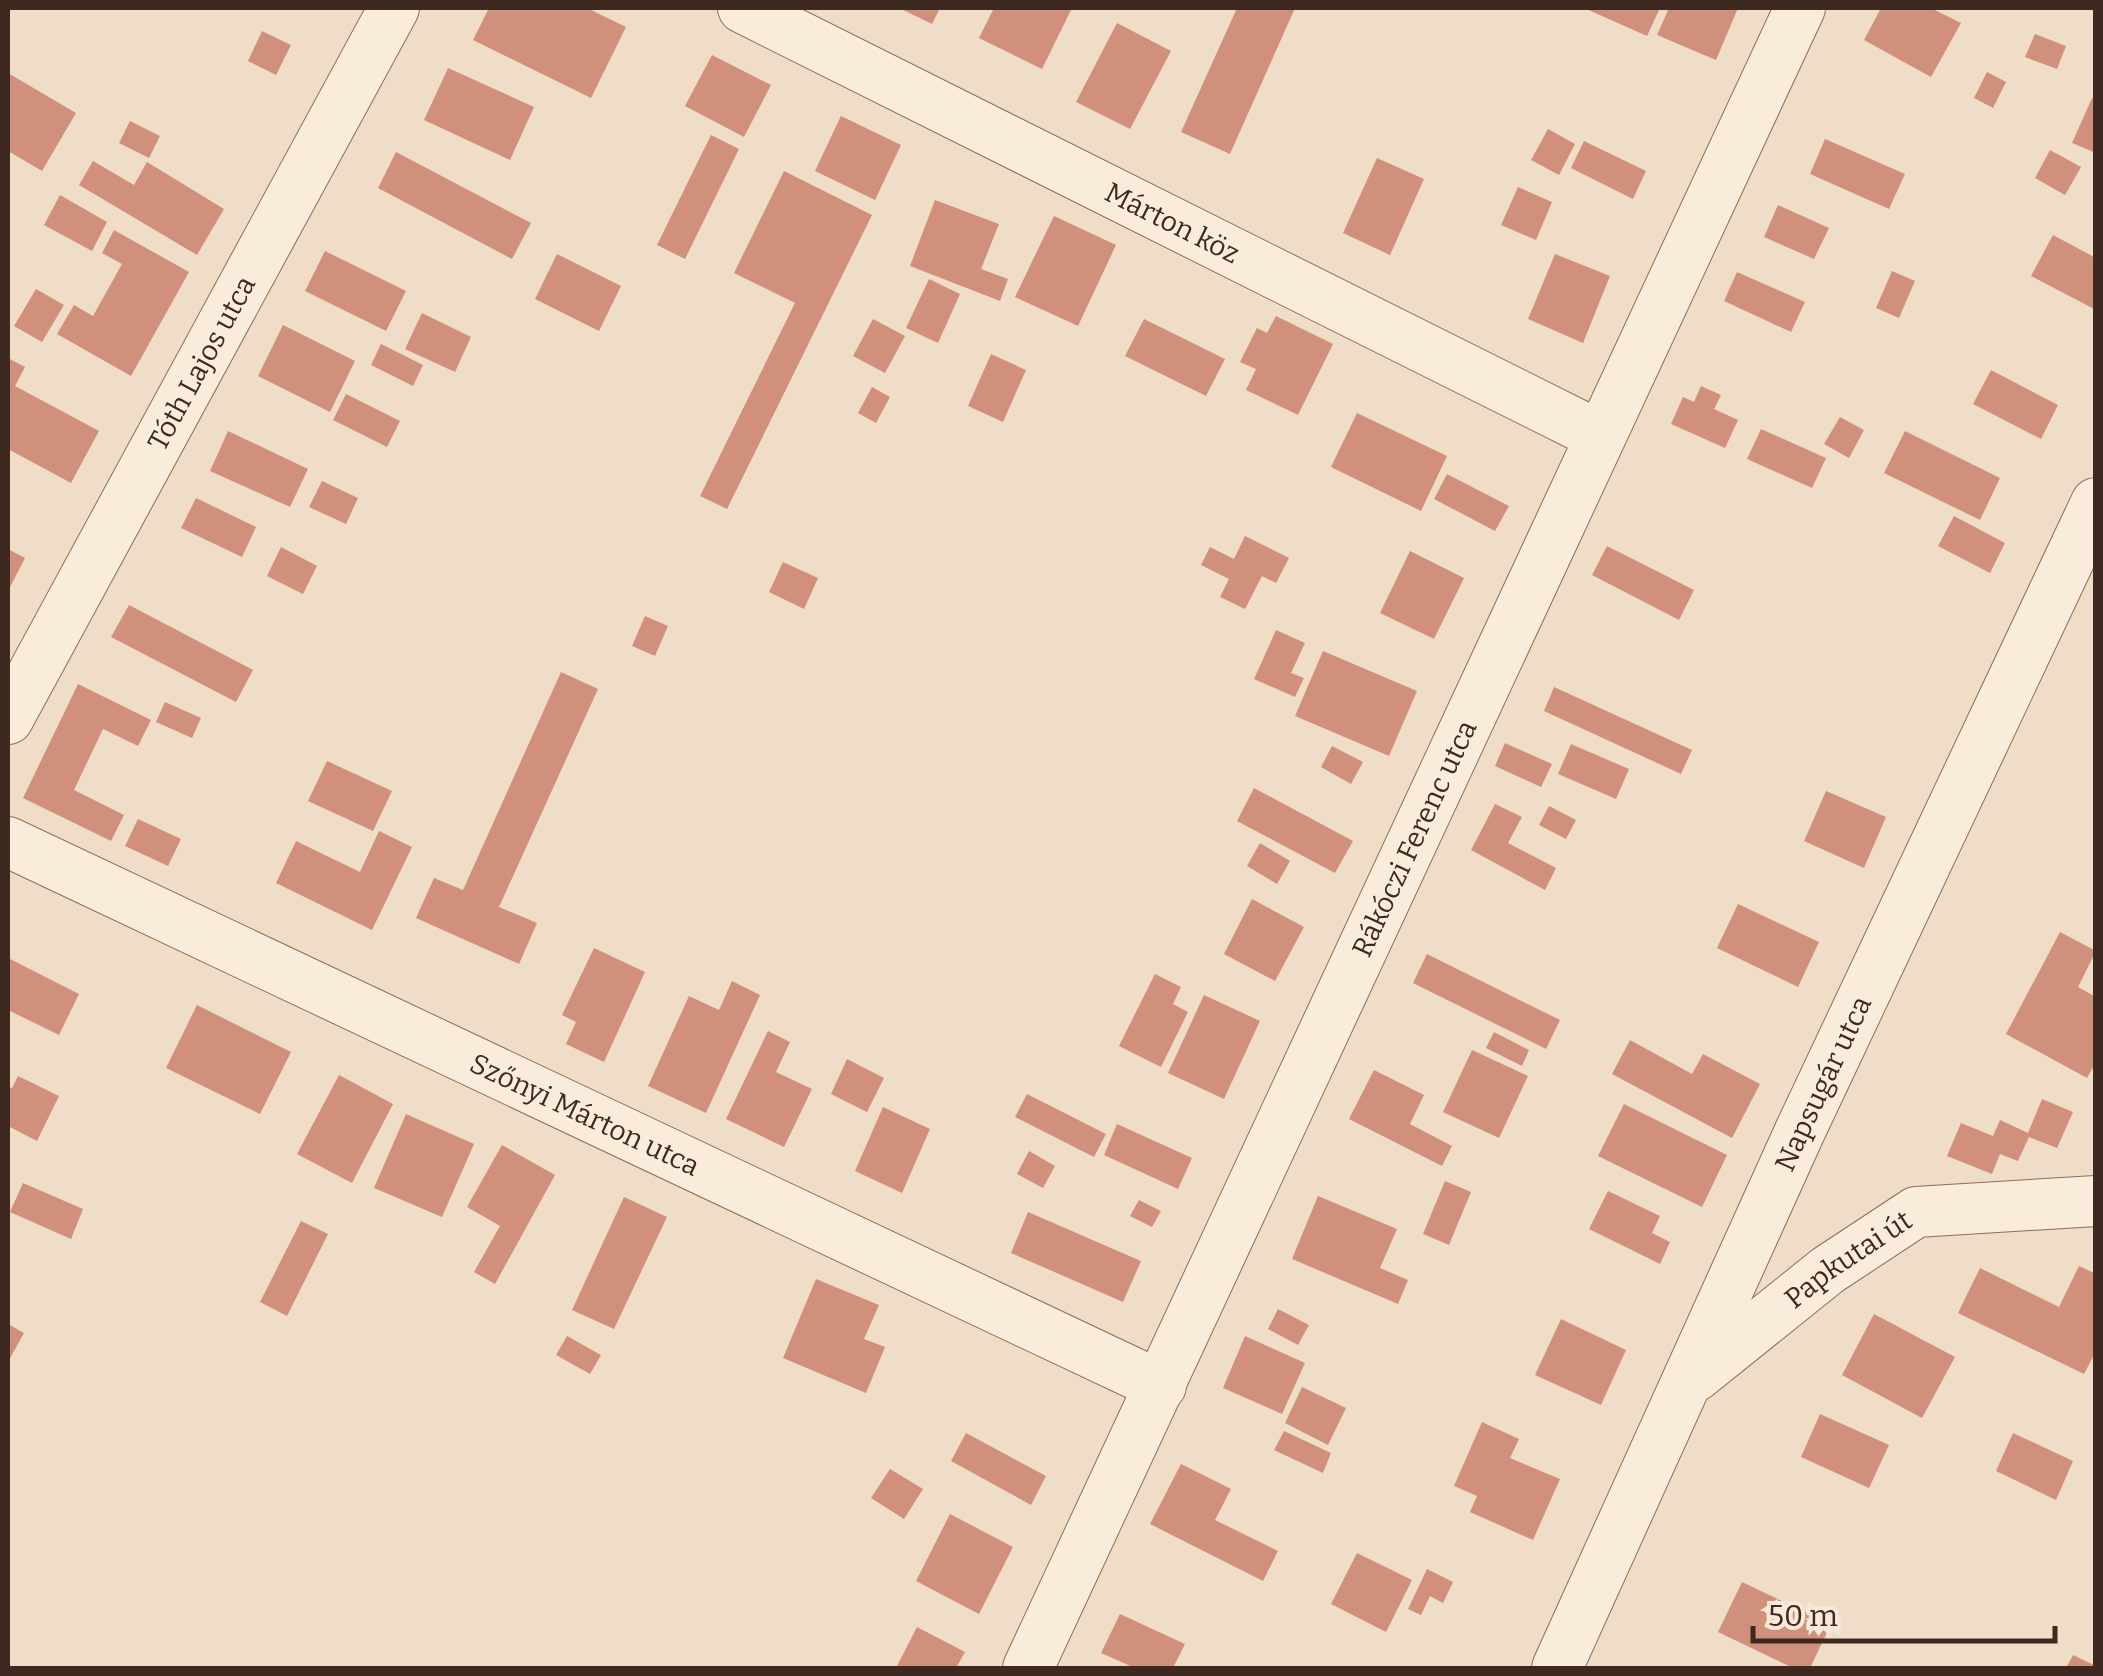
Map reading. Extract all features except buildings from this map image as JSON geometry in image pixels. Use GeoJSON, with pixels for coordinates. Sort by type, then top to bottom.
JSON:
{"type":"FeatureCollection","features":[{"type":"Feature","properties":{"kind":"street","name":"Tóth Lajos utca"},"geometry":{"type":"LineString","coordinates":[[8,719],[394,8]]}},
{"type":"Feature","properties":{"kind":"street","name":"Márton köz"},"geometry":{"type":"LineString","coordinates":[[743,8],[1600,436]]}},
{"type":"Feature","properties":{"kind":"street","name":"Rákóczi Ferenc utca"},"geometry":{"type":"LineString","coordinates":[[1028,1668],[1800,8]]}},
{"type":"Feature","properties":{"kind":"street","name":"Napsugár utca"},"geometry":{"type":"LineString","coordinates":[[1556,1668],[1800,1131],[2096,503]]}},
{"type":"Feature","properties":{"kind":"street","name":"Szőnyi Márton utca"},"geometry":{"type":"LineString","coordinates":[[8,842],[1161,1386]]}},
{"type":"Feature","properties":{"kind":"street","name":"Papkutai út"},"geometry":{"type":"LineString","coordinates":[[1690,1380],[1828,1270],[1916,1212],[2096,1200]]}}]}
